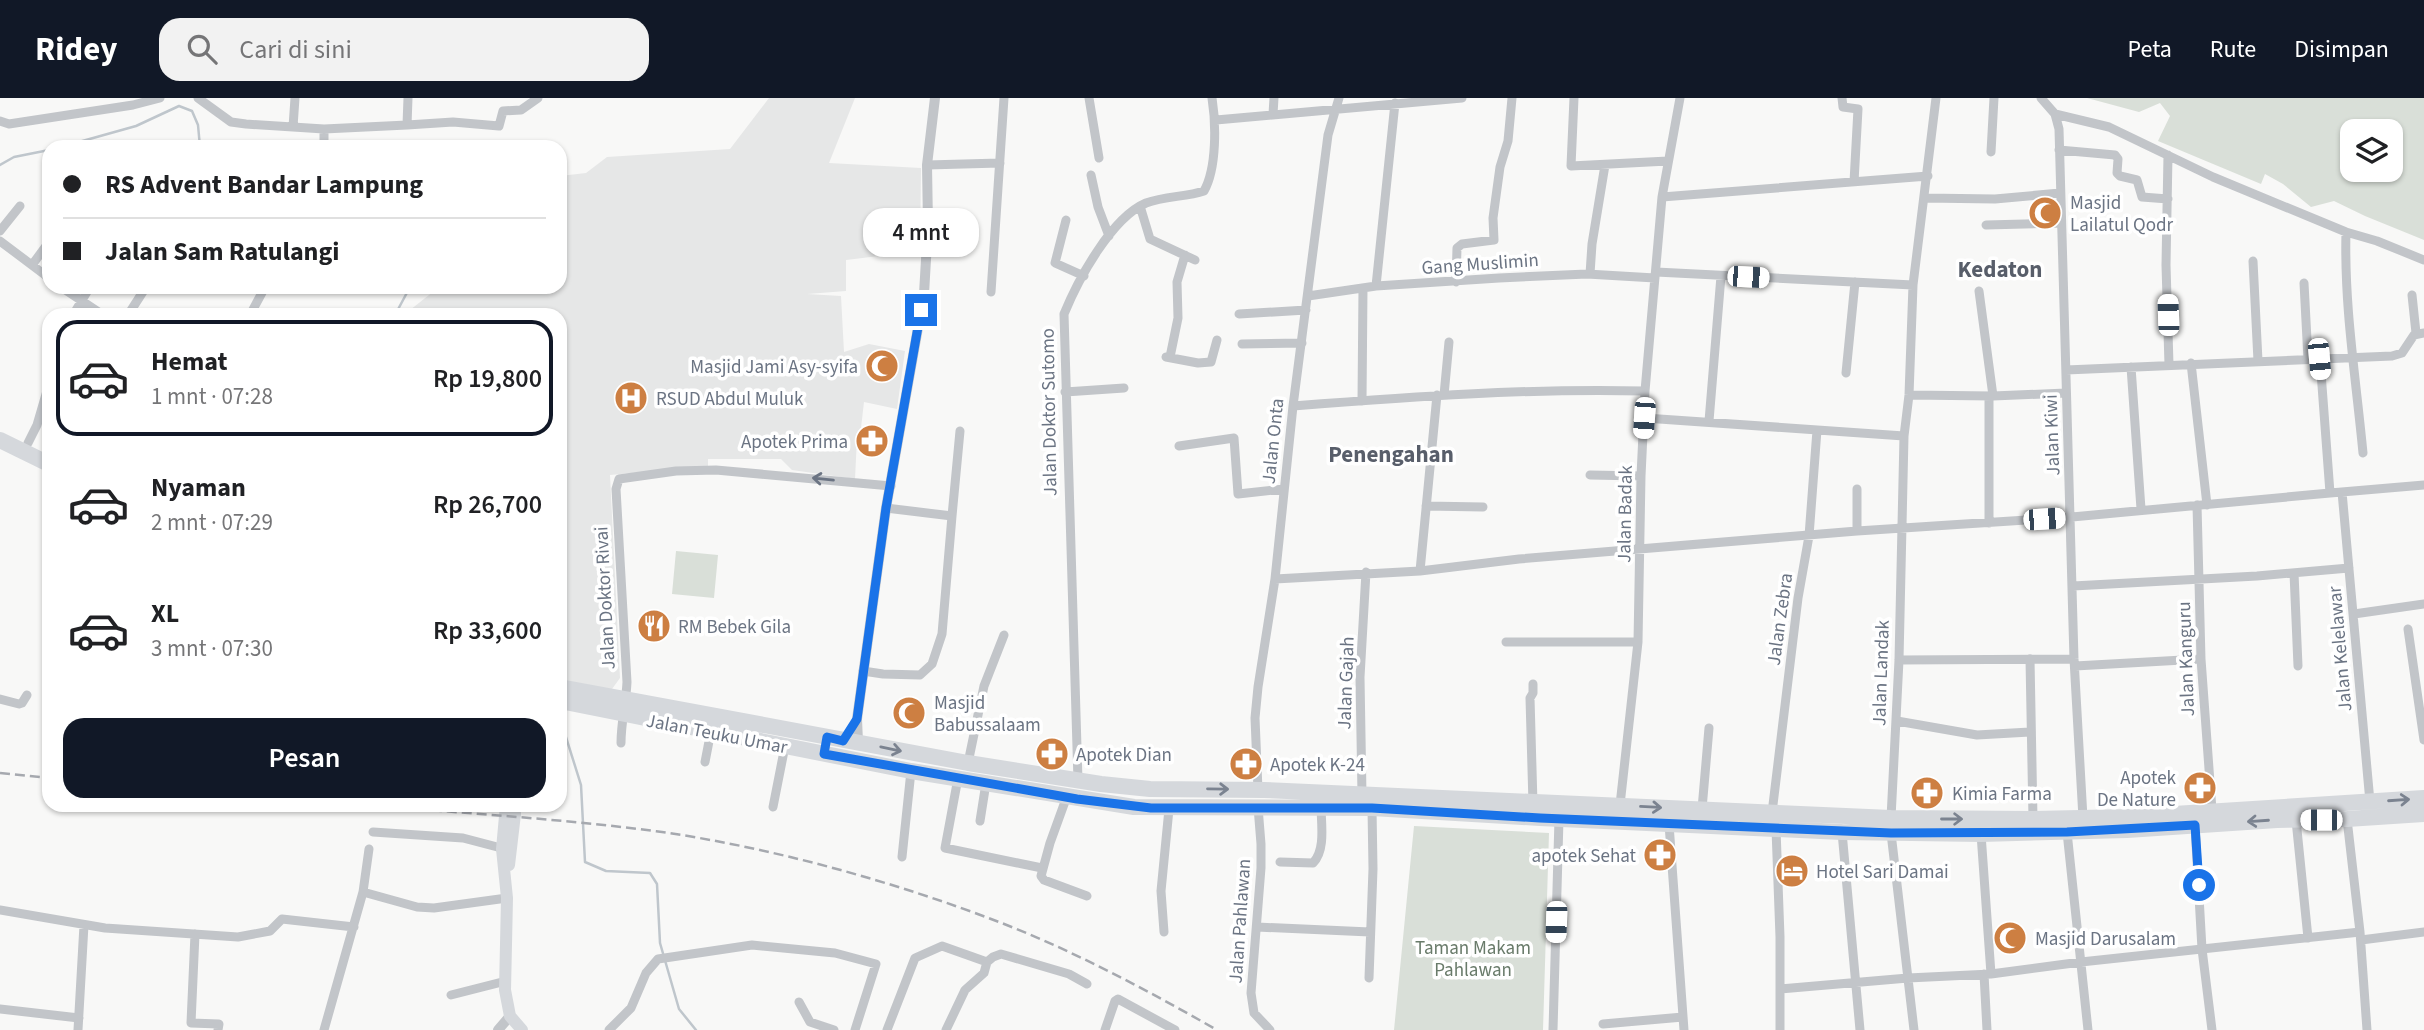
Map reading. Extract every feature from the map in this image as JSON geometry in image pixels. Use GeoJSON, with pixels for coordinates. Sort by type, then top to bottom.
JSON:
{"type":"FeatureCollection","features":[{"type":"Feature","properties":{"kind":"highway"},"geometry":{"type":"LineString","coordinates":[[0,430],[42,450]]}},
{"type":"Feature","properties":{"kind":"highway"},"geometry":{"type":"LineString","coordinates":[[0,440],[42,461]]}},
{"type":"Feature","properties":{"kind":"highway","name":"Jalan Teuku Umar"},"geometry":{"type":"LineString","coordinates":[[567,689],[711,731],[778,739],[843,740],[1078,781],[1143,788],[1362,794],[1408,803],[1533,811],[1620,805],[1702,809],[1842,832],[1891,826],[2033,819],[2083,818],[2127,823]]}},
{"type":"Feature","properties":{"kind":"highway","name":"Jalan Teuku Umar"},"geometry":{"type":"LineString","coordinates":[[567,702],[625,707],[778,739],[824,754],[911,771],[1142,808],[1372,808],[1408,803]]}},
{"type":"Feature","properties":{"kind":"highway"},"geometry":{"type":"LineString","coordinates":[[824,754],[843,740]]}},
{"type":"Feature","properties":{"kind":"highway","name":"Jalan Teuku Umar"},"geometry":{"type":"LineString","coordinates":[[1533,811],[1559,819],[1669,824],[1774,821],[1891,826],[1981,834],[2067,832],[2212,810],[2424,799]]}},
{"type":"Feature","properties":{"kind":"highway","name":"Jalan Teuku Umar"},"geometry":{"type":"LineString","coordinates":[[2150,821],[2195,825],[2424,814]]}},
{"type":"Feature","properties":{"kind":"main road"},"geometry":{"type":"LineString","coordinates":[[506,812],[507,1003],[510,1016],[522,1030]]}},
{"type":"Feature","properties":{"kind":"main road"},"geometry":{"type":"LineString","coordinates":[[507,849],[515,812]]}},
{"type":"Feature","properties":{"kind":"street"},"geometry":{"type":"LineString","coordinates":[[0,121],[9,124],[133,105],[160,98]]}},
{"type":"Feature","properties":{"kind":"street"},"geometry":{"type":"LineString","coordinates":[[198,98],[231,122],[324,129],[453,122],[499,126],[503,111],[522,110],[538,98]]}},
{"type":"Feature","properties":{"kind":"street"},"geometry":{"type":"LineString","coordinates":[[293,127],[295,98]]}},
{"type":"Feature","properties":{"kind":"street"},"geometry":{"type":"LineString","coordinates":[[407,125],[408,98]]}},
{"type":"Feature","properties":{"kind":"street"},"geometry":{"type":"LineString","coordinates":[[843,740],[857,719],[886,508],[924,294],[928,225],[927,164],[935,98]]}},
{"type":"Feature","properties":{"kind":"street"},"geometry":{"type":"LineString","coordinates":[[990,292],[1004,98]]}},
{"type":"Feature","properties":{"kind":"street"},"geometry":{"type":"LineString","coordinates":[[1089,98],[1099,158]]}},
{"type":"Feature","properties":{"kind":"street"},"geometry":{"type":"LineString","coordinates":[[1195,260],[1153,242],[1148,237],[1140,206],[1204,191],[1210,175],[1216,120],[1212,98]]}},
{"type":"Feature","properties":{"kind":"street"},"geometry":{"type":"LineString","coordinates":[[1273,114],[1275,98]]}},
{"type":"Feature","properties":{"kind":"street","name":"Jalan Onta"},"geometry":{"type":"LineString","coordinates":[[1258,790],[1255,718],[1275,579],[1293,405],[1328,135],[1339,98]]}},
{"type":"Feature","properties":{"kind":"street"},"geometry":{"type":"LineString","coordinates":[[1216,120],[1462,98]]}},
{"type":"Feature","properties":{"kind":"street"},"geometry":{"type":"LineString","coordinates":[[1456,282],[1457,248],[1462,244],[1494,240],[1493,218],[1500,167],[1508,141],[1512,98]]}},
{"type":"Feature","properties":{"kind":"street"},"geometry":{"type":"LineString","coordinates":[[1574,98],[1571,166],[1668,161]]}},
{"type":"Feature","properties":{"kind":"street","name":"Jalan Badak"},"geometry":{"type":"LineString","coordinates":[[1620,805],[1638,642],[1645,391],[1662,197],[1680,98]]}},
{"type":"Feature","properties":{"kind":"street"},"geometry":{"type":"LineString","coordinates":[[1842,98],[1843,107],[1858,109],[1854,182]]}},
{"type":"Feature","properties":{"kind":"street","name":"Jalan Landak"},"geometry":{"type":"LineString","coordinates":[[1914,1030],[1891,826],[1897,721],[1904,436],[1909,395],[1913,285],[1936,98]]}},
{"type":"Feature","properties":{"kind":"street"},"geometry":{"type":"LineString","coordinates":[[1992,152],[1994,98]]}},
{"type":"Feature","properties":{"kind":"street"},"geometry":{"type":"LineString","coordinates":[[2040,98],[2055,114],[2109,127],[2213,177],[2346,232],[2377,240],[2424,260]]}},
{"type":"Feature","properties":{"kind":"street"},"geometry":{"type":"LineString","coordinates":[[1376,286],[1395,103]]}},
{"type":"Feature","properties":{"kind":"street","name":"Jalan Kiwi"},"geometry":{"type":"LineString","coordinates":[[2055,114],[2058,120],[2075,663],[2083,818]]}},
{"type":"Feature","properties":{"kind":"street"},"geometry":{"type":"LineString","coordinates":[[324,129],[324,140]]}},
{"type":"Feature","properties":{"kind":"street"},"geometry":{"type":"LineString","coordinates":[[2059,150],[2115,155],[2118,159],[2117,173],[2137,180],[2142,197],[2168,199]]}},
{"type":"Feature","properties":{"kind":"street"},"geometry":{"type":"LineString","coordinates":[[2168,155],[2166,265],[2169,365]]}},
{"type":"Feature","properties":{"kind":"street"},"geometry":{"type":"LineString","coordinates":[[927,164],[1000,163]]}},
{"type":"Feature","properties":{"kind":"street"},"geometry":{"type":"LineString","coordinates":[[1590,274],[1605,164]]}},
{"type":"Feature","properties":{"kind":"street"},"geometry":{"type":"LineString","coordinates":[[1091,175],[1098,208],[1109,236]]}},
{"type":"Feature","properties":{"kind":"street"},"geometry":{"type":"LineString","coordinates":[[1662,197],[1928,176]]}},
{"type":"Feature","properties":{"kind":"street"},"geometry":{"type":"LineString","coordinates":[[1925,198],[1995,199],[2060,193]]}},
{"type":"Feature","properties":{"kind":"street"},"geometry":{"type":"LineString","coordinates":[[0,231],[20,206]]}},
{"type":"Feature","properties":{"kind":"street","name":"Jalan Doktor Sutomo"},"geometry":{"type":"LineString","coordinates":[[1078,781],[1063,314],[1109,236],[1140,206]]}},
{"type":"Feature","properties":{"kind":"street"},"geometry":{"type":"LineString","coordinates":[[1066,220],[1055,263],[1084,276]]}},
{"type":"Feature","properties":{"kind":"street"},"geometry":{"type":"LineString","coordinates":[[1986,225],[2060,223]]}},
{"type":"Feature","properties":{"kind":"street"},"geometry":{"type":"LineString","coordinates":[[2346,232],[2345,258],[2363,453]]}},
{"type":"Feature","properties":{"kind":"street"},"geometry":{"type":"LineString","coordinates":[[0,241],[42,273]]}},
{"type":"Feature","properties":{"kind":"street"},"geometry":{"type":"LineString","coordinates":[[32,265],[42,251]]}},
{"type":"Feature","properties":{"kind":"street"},"geometry":{"type":"LineString","coordinates":[[1185,256],[1177,282],[1178,318],[1168,357],[1198,363],[1211,362],[1216,340]]}},
{"type":"Feature","properties":{"kind":"street"},"geometry":{"type":"LineString","coordinates":[[2253,261],[2258,361]]}},
{"type":"Feature","properties":{"kind":"street","name":"Gang Muslimin"},"geometry":{"type":"LineString","coordinates":[[1308,296],[1376,286],[1590,274],[1721,276],[1913,285]]}},
{"type":"Feature","properties":{"kind":"street"},"geometry":{"type":"LineString","coordinates":[[1709,421],[1721,276]]}},
{"type":"Feature","properties":{"kind":"street"},"geometry":{"type":"LineString","coordinates":[[1846,373],[1855,282]]}},
{"type":"Feature","properties":{"kind":"street"},"geometry":{"type":"LineString","coordinates":[[2304,283],[2308,359]]}},
{"type":"Feature","properties":{"kind":"street"},"geometry":{"type":"LineString","coordinates":[[1362,401],[1363,288]]}},
{"type":"Feature","properties":{"kind":"street"},"geometry":{"type":"LineString","coordinates":[[1979,291],[1991,396],[1989,523]]}},
{"type":"Feature","properties":{"kind":"street"},"geometry":{"type":"LineString","coordinates":[[70,294],[92,308]]}},
{"type":"Feature","properties":{"kind":"street"},"geometry":{"type":"LineString","coordinates":[[77,308],[85,294]]}},
{"type":"Feature","properties":{"kind":"street"},"geometry":{"type":"LineString","coordinates":[[2066,370],[2392,356],[2402,353],[2420,333],[2412,296]]}},
{"type":"Feature","properties":{"kind":"street"},"geometry":{"type":"LineString","coordinates":[[1239,314],[1306,310]]}},
{"type":"Feature","properties":{"kind":"street"},"geometry":{"type":"LineString","coordinates":[[1420,571],[1426,506],[1449,342]]}},
{"type":"Feature","properties":{"kind":"street"},"geometry":{"type":"LineString","coordinates":[[1242,344],[1301,343]]}},
{"type":"Feature","properties":{"kind":"street"},"geometry":{"type":"LineString","coordinates":[[2319,359],[2330,493]]}},
{"type":"Feature","properties":{"kind":"street","name":"Jalan Kanguru"},"geometry":{"type":"LineString","coordinates":[[2191,363],[2202,505],[2201,659],[2212,810]]}},
{"type":"Feature","properties":{"kind":"street"},"geometry":{"type":"LineString","coordinates":[[2131,367],[2141,509]]}},
{"type":"Feature","properties":{"kind":"street"},"geometry":{"type":"LineString","coordinates":[[1065,392],[1124,388]]}},
{"type":"Feature","properties":{"kind":"street"},"geometry":{"type":"LineString","coordinates":[[1293,405],[1483,393],[1645,391]]}},
{"type":"Feature","properties":{"kind":"street"},"geometry":{"type":"LineString","coordinates":[[1909,395],[2067,393]]}},
{"type":"Feature","properties":{"kind":"street"},"geometry":{"type":"LineString","coordinates":[[28,443],[42,408]]}},
{"type":"Feature","properties":{"kind":"street"},"geometry":{"type":"LineString","coordinates":[[1644,418],[1904,436]]}},
{"type":"Feature","properties":{"kind":"street","name":"Jalan Zebra"},"geometry":{"type":"LineString","coordinates":[[1780,1030],[1774,821],[1798,598],[1809,536],[1817,430]]}},
{"type":"Feature","properties":{"kind":"street"},"geometry":{"type":"LineString","coordinates":[[863,671],[920,675],[932,664],[942,634],[960,431]]}},
{"type":"Feature","properties":{"kind":"street"},"geometry":{"type":"LineString","coordinates":[[1179,446],[1234,438],[1238,494],[1284,488]]}},
{"type":"Feature","properties":{"kind":"street","name":"Jalan Doktor Rivai"},"geometry":{"type":"LineString","coordinates":[[621,743],[625,707],[616,488],[619,479],[676,471],[716,470],[891,486]]}},
{"type":"Feature","properties":{"kind":"street"},"geometry":{"type":"LineString","coordinates":[[1590,475],[1641,476]]}},
{"type":"Feature","properties":{"kind":"street"},"geometry":{"type":"LineString","coordinates":[[1275,579],[1420,571],[1519,559],[1857,531],[2072,517],[2424,485]]}},
{"type":"Feature","properties":{"kind":"street"},"geometry":{"type":"LineString","coordinates":[[1857,489],[1857,531]]}},
{"type":"Feature","properties":{"kind":"street","name":"Jalan Kelelawar"},"geometry":{"type":"LineString","coordinates":[[2342,492],[2370,802]]}},
{"type":"Feature","properties":{"kind":"street"},"geometry":{"type":"LineString","coordinates":[[1426,506],[1483,507]]}},
{"type":"Feature","properties":{"kind":"street"},"geometry":{"type":"LineString","coordinates":[[886,508],[952,516]]}},
{"type":"Feature","properties":{"kind":"street"},"geometry":{"type":"LineString","coordinates":[[2073,586],[2349,568]]}},
{"type":"Feature","properties":{"kind":"street","name":"Jalan Gajah"},"geometry":{"type":"LineString","coordinates":[[1362,794],[1360,677],[1366,572]]}},
{"type":"Feature","properties":{"kind":"street"},"geometry":{"type":"LineString","coordinates":[[2294,573],[2298,666]]}},
{"type":"Feature","properties":{"kind":"street"},"geometry":{"type":"LineString","coordinates":[[2354,614],[2424,604]]}},
{"type":"Feature","properties":{"kind":"street"},"geometry":{"type":"LineString","coordinates":[[2407,629],[2424,740]]}},
{"type":"Feature","properties":{"kind":"street"},"geometry":{"type":"LineString","coordinates":[[968,763],[984,686],[1004,635]]}},
{"type":"Feature","properties":{"kind":"street"},"geometry":{"type":"LineString","coordinates":[[1506,642],[1638,642]]}},
{"type":"Feature","properties":{"kind":"street"},"geometry":{"type":"LineString","coordinates":[[2030,659],[2033,819]]}},
{"type":"Feature","properties":{"kind":"street"},"geometry":{"type":"LineString","coordinates":[[1899,660],[2030,659],[2075,663],[2201,659]]}},
{"type":"Feature","properties":{"kind":"street"},"geometry":{"type":"LineString","coordinates":[[1533,684],[1530,698],[1533,811]]}},
{"type":"Feature","properties":{"kind":"street"},"geometry":{"type":"LineString","coordinates":[[0,699],[19,704],[27,695]]}},
{"type":"Feature","properties":{"kind":"street"},"geometry":{"type":"LineString","coordinates":[[1897,721],[1977,735],[2030,732]]}},
{"type":"Feature","properties":{"kind":"street"},"geometry":{"type":"LineString","coordinates":[[1702,809],[1709,728]]}},
{"type":"Feature","properties":{"kind":"street"},"geometry":{"type":"LineString","coordinates":[[705,762],[711,731]]}},
{"type":"Feature","properties":{"kind":"street"},"geometry":{"type":"LineString","coordinates":[[773,807],[778,739]]}},
{"type":"Feature","properties":{"kind":"street"},"geometry":{"type":"LineString","coordinates":[[902,857],[911,771]]}},
{"type":"Feature","properties":{"kind":"street"},"geometry":{"type":"LineString","coordinates":[[958,778],[945,848],[1042,868]]}},
{"type":"Feature","properties":{"kind":"street"},"geometry":{"type":"LineString","coordinates":[[980,821],[986,783]]}},
{"type":"Feature","properties":{"kind":"street"},"geometry":{"type":"LineString","coordinates":[[1067,796],[1041,876],[1044,880],[1087,896]]}},
{"type":"Feature","properties":{"kind":"street"},"geometry":{"type":"LineString","coordinates":[[1280,862],[1313,863],[1318,858],[1321,846],[1321,806]]}},
{"type":"Feature","properties":{"kind":"street","name":"Jalan Pahlawan"},"geometry":{"type":"LineString","coordinates":[[1258,807],[1261,844],[1251,993],[1254,1013],[1270,1030]]}},
{"type":"Feature","properties":{"kind":"street"},"geometry":{"type":"LineString","coordinates":[[1369,978],[1372,808]]}},
{"type":"Feature","properties":{"kind":"street"},"geometry":{"type":"LineString","coordinates":[[1164,932],[1161,891],[1169,809]]}},
{"type":"Feature","properties":{"kind":"street"},"geometry":{"type":"LineString","coordinates":[[1553,1030],[1559,819]]}},
{"type":"Feature","properties":{"kind":"street"},"geometry":{"type":"LineString","coordinates":[[2347,819],[2361,936],[2367,1030]]}},
{"type":"Feature","properties":{"kind":"street"},"geometry":{"type":"LineString","coordinates":[[2296,820],[2308,938]]}},
{"type":"Feature","properties":{"kind":"street"},"geometry":{"type":"LineString","coordinates":[[1669,824],[1684,1030]]}},
{"type":"Feature","properties":{"kind":"street"},"geometry":{"type":"LineString","coordinates":[[2195,825],[2202,949],[2212,1030]]}},
{"type":"Feature","properties":{"kind":"street"},"geometry":{"type":"LineString","coordinates":[[373,832],[463,838],[507,849]]}},
{"type":"Feature","properties":{"kind":"street"},"geometry":{"type":"LineString","coordinates":[[1842,832],[1860,1030]]}},
{"type":"Feature","properties":{"kind":"street"},"geometry":{"type":"LineString","coordinates":[[2067,832],[2088,1030]]}},
{"type":"Feature","properties":{"kind":"street"},"geometry":{"type":"LineString","coordinates":[[1981,834],[1987,1030]]}},
{"type":"Feature","properties":{"kind":"street"},"geometry":{"type":"LineString","coordinates":[[324,1030],[363,892],[369,849]]}},
{"type":"Feature","properties":{"kind":"street"},"geometry":{"type":"LineString","coordinates":[[363,892],[417,907],[434,908],[507,898]]}},
{"type":"Feature","properties":{"kind":"street"},"geometry":{"type":"LineString","coordinates":[[0,910],[84,925],[237,937],[270,931],[282,919],[354,927]]}},
{"type":"Feature","properties":{"kind":"street"},"geometry":{"type":"LineString","coordinates":[[78,1030],[84,925]]}},
{"type":"Feature","properties":{"kind":"street"},"geometry":{"type":"LineString","coordinates":[[1257,927],[1370,932]]}},
{"type":"Feature","properties":{"kind":"street"},"geometry":{"type":"LineString","coordinates":[[1780,989],[1987,974],[2308,938],[2424,932]]}},
{"type":"Feature","properties":{"kind":"street"},"geometry":{"type":"LineString","coordinates":[[195,934],[191,1023],[219,1024],[218,1030]]}},
{"type":"Feature","properties":{"kind":"street"},"geometry":{"type":"LineString","coordinates":[[609,1030],[631,1008],[646,973],[658,959],[736,946],[773,946],[835,953],[876,964],[855,1030]]}},
{"type":"Feature","properties":{"kind":"street"},"geometry":{"type":"LineString","coordinates":[[887,1030],[915,958],[942,946],[988,962]]}},
{"type":"Feature","properties":{"kind":"street"},"geometry":{"type":"LineString","coordinates":[[946,1030],[965,990],[984,973],[993,957],[1001,954],[1069,975],[1087,984]]}},
{"type":"Feature","properties":{"kind":"street"},"geometry":{"type":"LineString","coordinates":[[451,995],[506,982]]}},
{"type":"Feature","properties":{"kind":"street"},"geometry":{"type":"LineString","coordinates":[[1105,1030],[1117,998],[1175,1030]]}},
{"type":"Feature","properties":{"kind":"street"},"geometry":{"type":"LineString","coordinates":[[799,1002],[810,1022],[834,1030]]}},
{"type":"Feature","properties":{"kind":"street"},"geometry":{"type":"LineString","coordinates":[[0,1009],[79,1018]]}},
{"type":"Feature","properties":{"kind":"street"},"geometry":{"type":"LineString","coordinates":[[498,1030],[510,1016]]}},
{"type":"Feature","properties":{"kind":"street"},"geometry":{"type":"LineString","coordinates":[[1603,1024],[1683,1017]]}},
{"type":"Feature","properties":{"kind":"shaded area","name":"RSUD Abdul Muluk"},"geometry":{"type":"Polygon","coordinates":[[[769,98],[855,98],[829,163],[921,168],[920,251],[846,260],[846,291],[807,294],[841,296],[844,352],[869,344],[905,351],[897,409],[864,402],[857,438],[855,479],[792,470],[781,459],[708,459],[708,466],[610,475],[620,678],[612,689],[606,690],[567,684],[567,308],[413,308],[430,294],[567,294],[567,175],[586,173],[607,157],[730,149],[769,98]]]}},
{"type":"Feature","properties":{"kind":"green space"},"geometry":{"type":"Polygon","coordinates":[[[2087,98],[2424,98],[2424,240],[2334,201],[2311,207],[2283,184],[2265,174],[2261,184],[2158,141],[2170,116],[2160,103],[2139,112],[2087,98]]]}},
{"type":"Feature","properties":{"kind":"green space"},"geometry":{"type":"Polygon","coordinates":[[[676,551],[718,555],[714,598],[672,594],[676,551]]]}},
{"type":"Feature","properties":{"kind":"green space","name":"Taman Makam Pahlawan"},"geometry":{"type":"Polygon","coordinates":[[[1414,826],[1549,833],[1543,1030],[1394,1030],[1414,826]]]}},
{"type":"Feature","properties":{"kind":"waterway"},"geometry":{"type":"LineString","coordinates":[[86,140],[136,126],[179,106],[192,111],[198,125],[199,140]]}},
{"type":"Feature","properties":{"kind":"waterway"},"geometry":{"type":"LineString","coordinates":[[0,165],[14,157],[42,151]]}},
{"type":"Feature","properties":{"kind":"waterway"},"geometry":{"type":"LineString","coordinates":[[399,308],[406,294]]}},
{"type":"Feature","properties":{"kind":"waterway"},"geometry":{"type":"LineString","coordinates":[[567,740],[581,785],[585,862],[606,871],[650,873],[657,884],[660,943],[679,1009],[696,1030]]}},
{"type":"Feature","properties":{"kind":"railway"},"geometry":{"type":"LineString","coordinates":[[0,773],[42,777]]}},
{"type":"Feature","properties":{"kind":"railway"},"geometry":{"type":"LineString","coordinates":[[457,812],[662,832],[747,847],[876,880],[959,907],[1055,945],[1217,1030]]}},
{"type":"Feature","properties":{"kind":"place","name":"Masjid Lailatul Qodr"},"geometry":{"type":"Point","coordinates":[2045,213]}},
{"type":"Feature","properties":{"kind":"place","name":"Masjid Jami Asy-syifa"},"geometry":{"type":"Point","coordinates":[882,366]}},
{"type":"Feature","properties":{"kind":"place","name":"RSUD Abdul Muluk"},"geometry":{"type":"Point","coordinates":[631,398]}},
{"type":"Feature","properties":{"kind":"place","name":"Apotek Prima"},"geometry":{"type":"Point","coordinates":[872,441]}},
{"type":"Feature","properties":{"kind":"place","name":"RM Bebek Gila"},"geometry":{"type":"Point","coordinates":[654,626]}},
{"type":"Feature","properties":{"kind":"place","name":"Masjid Babussalaam"},"geometry":{"type":"Point","coordinates":[909,713]}},
{"type":"Feature","properties":{"kind":"place","name":"Apotek Dian"},"geometry":{"type":"Point","coordinates":[1052,754]}},
{"type":"Feature","properties":{"kind":"place","name":"Apotek K-24"},"geometry":{"type":"Point","coordinates":[1246,764]}},
{"type":"Feature","properties":{"kind":"place","name":"Apotek De Nature"},"geometry":{"type":"Point","coordinates":[2200,788]}},
{"type":"Feature","properties":{"kind":"place","name":"Kimia Farma"},"geometry":{"type":"Point","coordinates":[1927,793]}},
{"type":"Feature","properties":{"kind":"place","name":"apotek Sehat"},"geometry":{"type":"Point","coordinates":[1660,855]}},
{"type":"Feature","properties":{"kind":"place","name":"Hotel Sari Damai"},"geometry":{"type":"Point","coordinates":[1792,871]}},
{"type":"Feature","properties":{"kind":"place","name":"Masjid Darusalam"},"geometry":{"type":"Point","coordinates":[2010,938]}},
{"type":"Feature","properties":{"kind":"district","name":"Kedaton"},"geometry":{"type":"Point","coordinates":[2000,269]}},
{"type":"Feature","properties":{"kind":"district","name":"Penengahan"},"geometry":{"type":"Point","coordinates":[1391,454]}},
{"type":"Feature","properties":{"kind":"route"},"geometry":{"type":"LineString","coordinates":[[921,310],[886,508],[857,719],[843,741],[827,737],[824,754],[1077,799],[1169,809],[1321,806],[1891,833],[2067,832],[2195,825],[2199,885]]}}]}
